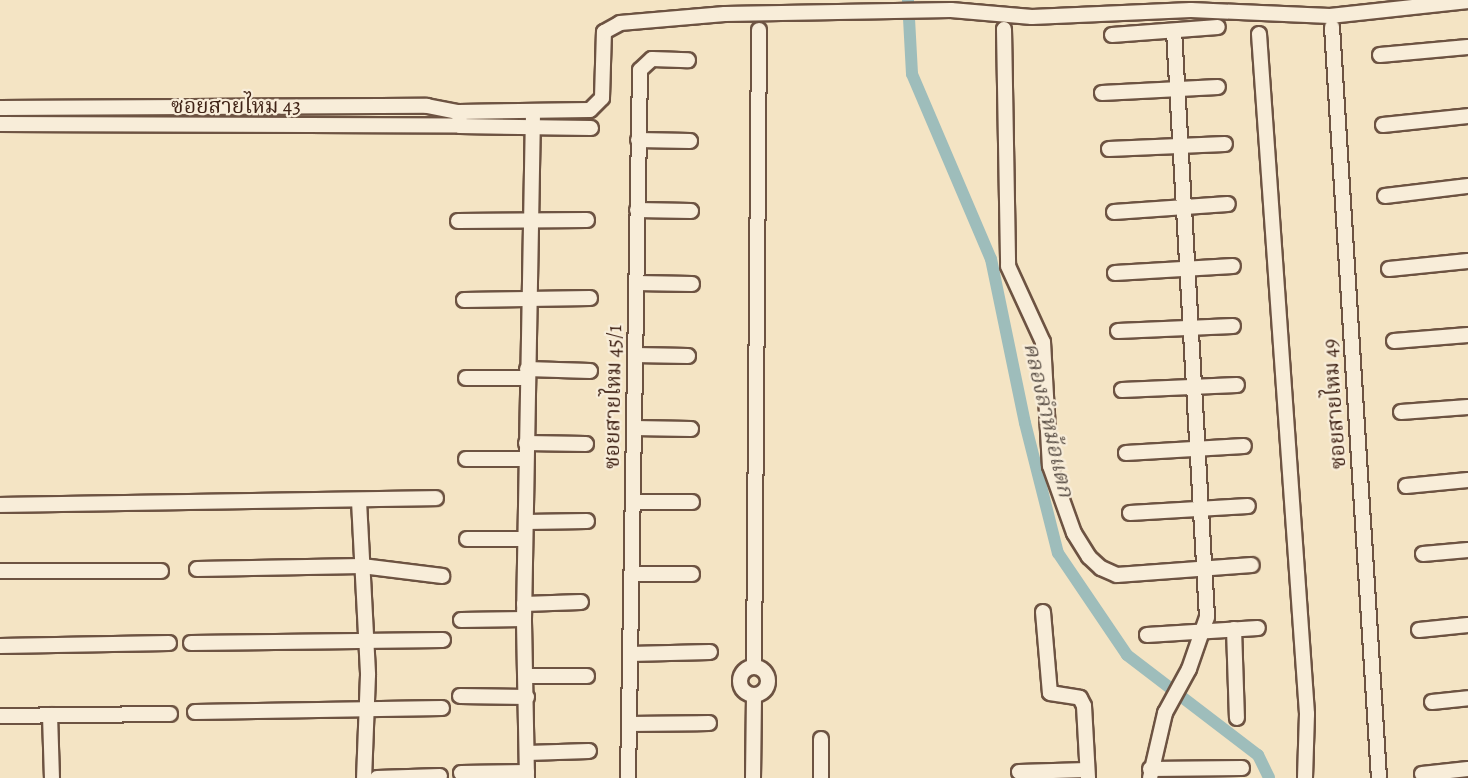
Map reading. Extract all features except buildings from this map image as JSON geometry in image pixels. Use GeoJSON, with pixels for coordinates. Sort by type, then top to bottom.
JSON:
{"type":"FeatureCollection","features":[{"type":"Feature","properties":{"kind":"street"},"geometry":{"type":"LineString","coordinates":[[460,119],[533,112],[591,110],[600,105],[604,32],[612,25],[725,14],[951,10],[1032,17],[1191,10],[1330,16],[1468,2]]}},
{"type":"Feature","properties":{"kind":"street"},"geometry":{"type":"LineString","coordinates":[[1112,35],[1218,27]]}},
{"type":"Feature","properties":{"kind":"street","name":"ซอยสายไหม 49"},"geometry":{"type":"LineString","coordinates":[[1332,27],[1379,778]]}},
{"type":"Feature","properties":{"kind":"street"},"geometry":{"type":"LineString","coordinates":[[1005,29],[1008,266],[1043,342],[1048,452],[1062,506],[1089,557],[1101,568],[1117,574],[1252,565]]}},
{"type":"Feature","properties":{"kind":"street"},"geometry":{"type":"LineString","coordinates":[[753,778],[754,695],[742,688],[740,678],[745,670],[754,667],[759,30]]}},
{"type":"Feature","properties":{"kind":"street"},"geometry":{"type":"LineString","coordinates":[[1174,31],[1207,617],[1189,669],[1165,713],[1150,773],[1242,768]]}},
{"type":"Feature","properties":{"kind":"street"},"geometry":{"type":"LineString","coordinates":[[1259,34],[1307,714],[1305,778]]}},
{"type":"Feature","properties":{"kind":"street"},"geometry":{"type":"LineString","coordinates":[[1380,55],[1468,47]]}},
{"type":"Feature","properties":{"kind":"street","name":"ซอยสายไหม 45/1"},"geometry":{"type":"LineString","coordinates":[[628,778],[640,70],[644,63],[652,59],[688,60]]}},
{"type":"Feature","properties":{"kind":"street"},"geometry":{"type":"LineString","coordinates":[[1102,93],[1218,87]]}},
{"type":"Feature","properties":{"kind":"street"},"geometry":{"type":"LineString","coordinates":[[0,114],[0,106],[427,106],[460,119],[532,129],[591,128]]}},
{"type":"Feature","properties":{"kind":"street"},"geometry":{"type":"LineString","coordinates":[[461,773],[527,775],[524,604],[533,112]]}},
{"type":"Feature","properties":{"kind":"street"},"geometry":{"type":"LineString","coordinates":[[1383,125],[1468,116]]}},
{"type":"Feature","properties":{"kind":"street","name":"ซอยสายไหม 43"},"geometry":{"type":"LineString","coordinates":[[0,124],[460,119]]}},
{"type":"Feature","properties":{"kind":"street"},"geometry":{"type":"LineString","coordinates":[[638,140],[690,141]]}},
{"type":"Feature","properties":{"kind":"street"},"geometry":{"type":"LineString","coordinates":[[1109,149],[1225,144]]}},
{"type":"Feature","properties":{"kind":"street"},"geometry":{"type":"LineString","coordinates":[[1385,196],[1468,186]]}},
{"type":"Feature","properties":{"kind":"street"},"geometry":{"type":"LineString","coordinates":[[1114,212],[1228,204]]}},
{"type":"Feature","properties":{"kind":"street"},"geometry":{"type":"LineString","coordinates":[[637,210],[691,211]]}},
{"type":"Feature","properties":{"kind":"street"},"geometry":{"type":"LineString","coordinates":[[458,221],[587,220]]}},
{"type":"Feature","properties":{"kind":"street"},"geometry":{"type":"LineString","coordinates":[[1389,269],[1468,261]]}},
{"type":"Feature","properties":{"kind":"street"},"geometry":{"type":"LineString","coordinates":[[1115,273],[1233,266]]}},
{"type":"Feature","properties":{"kind":"street"},"geometry":{"type":"LineString","coordinates":[[636,283],[692,284]]}},
{"type":"Feature","properties":{"kind":"street"},"geometry":{"type":"LineString","coordinates":[[464,300],[590,298]]}},
{"type":"Feature","properties":{"kind":"street"},"geometry":{"type":"LineString","coordinates":[[1118,330],[1233,326]]}},
{"type":"Feature","properties":{"kind":"street"},"geometry":{"type":"LineString","coordinates":[[1394,341],[1468,335]]}},
{"type":"Feature","properties":{"kind":"street"},"geometry":{"type":"LineString","coordinates":[[635,355],[688,356]]}},
{"type":"Feature","properties":{"kind":"street"},"geometry":{"type":"LineString","coordinates":[[466,378],[590,371]]}},
{"type":"Feature","properties":{"kind":"street"},"geometry":{"type":"LineString","coordinates":[[1122,390],[1237,385]]}},
{"type":"Feature","properties":{"kind":"street"},"geometry":{"type":"LineString","coordinates":[[1401,412],[1468,406]]}},
{"type":"Feature","properties":{"kind":"street"},"geometry":{"type":"LineString","coordinates":[[634,428],[691,429]]}},
{"type":"Feature","properties":{"kind":"street"},"geometry":{"type":"LineString","coordinates":[[526,442],[585,444]]}},
{"type":"Feature","properties":{"kind":"street"},"geometry":{"type":"LineString","coordinates":[[1126,453],[1244,446]]}},
{"type":"Feature","properties":{"kind":"street"},"geometry":{"type":"LineString","coordinates":[[466,459],[526,459]]}},
{"type":"Feature","properties":{"kind":"street"},"geometry":{"type":"LineString","coordinates":[[1406,486],[1468,480]]}},
{"type":"Feature","properties":{"kind":"street"},"geometry":{"type":"LineString","coordinates":[[0,505],[436,498]]}},
{"type":"Feature","properties":{"kind":"street"},"geometry":{"type":"LineString","coordinates":[[360,501],[367,642],[364,778]]}},
{"type":"Feature","properties":{"kind":"street"},"geometry":{"type":"LineString","coordinates":[[633,502],[692,502]]}},
{"type":"Feature","properties":{"kind":"street"},"geometry":{"type":"LineString","coordinates":[[1130,513],[1248,506]]}},
{"type":"Feature","properties":{"kind":"street"},"geometry":{"type":"LineString","coordinates":[[526,522],[587,521]]}},
{"type":"Feature","properties":{"kind":"street"},"geometry":{"type":"LineString","coordinates":[[466,539],[525,539]]}},
{"type":"Feature","properties":{"kind":"street"},"geometry":{"type":"LineString","coordinates":[[1423,554],[1468,550]]}},
{"type":"Feature","properties":{"kind":"street"},"geometry":{"type":"LineString","coordinates":[[197,569],[362,566],[442,576]]}},
{"type":"Feature","properties":{"kind":"street"},"geometry":{"type":"LineString","coordinates":[[0,571],[161,571]]}},
{"type":"Feature","properties":{"kind":"street"},"geometry":{"type":"LineString","coordinates":[[631,573],[692,574]]}},
{"type":"Feature","properties":{"kind":"street"},"geometry":{"type":"LineString","coordinates":[[524,604],[581,602]]}},
{"type":"Feature","properties":{"kind":"street"},"geometry":{"type":"LineString","coordinates":[[1019,772],[1088,774],[1084,706],[1080,698],[1058,696],[1050,693],[1047,686],[1043,612]]}},
{"type":"Feature","properties":{"kind":"street"},"geometry":{"type":"LineString","coordinates":[[461,620],[524,619]]}},
{"type":"Feature","properties":{"kind":"street"},"geometry":{"type":"LineString","coordinates":[[1419,630],[1468,626]]}},
{"type":"Feature","properties":{"kind":"street"},"geometry":{"type":"LineString","coordinates":[[1147,634],[1258,628]]}},
{"type":"Feature","properties":{"kind":"street"},"geometry":{"type":"LineString","coordinates":[[1234,629],[1237,718]]}},
{"type":"Feature","properties":{"kind":"street"},"geometry":{"type":"LineString","coordinates":[[191,643],[443,640]]}},
{"type":"Feature","properties":{"kind":"street"},"geometry":{"type":"LineString","coordinates":[[0,646],[169,643]]}},
{"type":"Feature","properties":{"kind":"street"},"geometry":{"type":"LineString","coordinates":[[630,654],[710,652]]}},
{"type":"Feature","properties":{"kind":"street"},"geometry":{"type":"LineString","coordinates":[[526,676],[587,676]]}},
{"type":"Feature","properties":{"kind":"street"},"geometry":{"type":"LineString","coordinates":[[460,696],[527,698]]}},
{"type":"Feature","properties":{"kind":"street"},"geometry":{"type":"LineString","coordinates":[[1432,702],[1468,698]]}},
{"type":"Feature","properties":{"kind":"street"},"geometry":{"type":"LineString","coordinates":[[195,712],[442,708]]}},
{"type":"Feature","properties":{"kind":"street"},"geometry":{"type":"LineString","coordinates":[[50,714],[52,778]]}},
{"type":"Feature","properties":{"kind":"street"},"geometry":{"type":"LineString","coordinates":[[0,716],[170,714]]}},
{"type":"Feature","properties":{"kind":"street"},"geometry":{"type":"LineString","coordinates":[[629,724],[709,723]]}},
{"type":"Feature","properties":{"kind":"street"},"geometry":{"type":"LineString","coordinates":[[821,739],[821,778]]}},
{"type":"Feature","properties":{"kind":"street"},"geometry":{"type":"LineString","coordinates":[[527,753],[589,751]]}},
{"type":"Feature","properties":{"kind":"street"},"geometry":{"type":"LineString","coordinates":[[1422,774],[1468,769]]}},
{"type":"Feature","properties":{"kind":"street"},"geometry":{"type":"LineString","coordinates":[[377,778],[440,776]]}},
{"type":"Feature","properties":{"kind":"waterway","name":"คลองลำหม้อแตก"},"geometry":{"type":"LineString","coordinates":[[908,0],[912,74],[991,259],[1025,423],[1058,553],[1127,655],[1258,755],[1269,778]]}}]}
